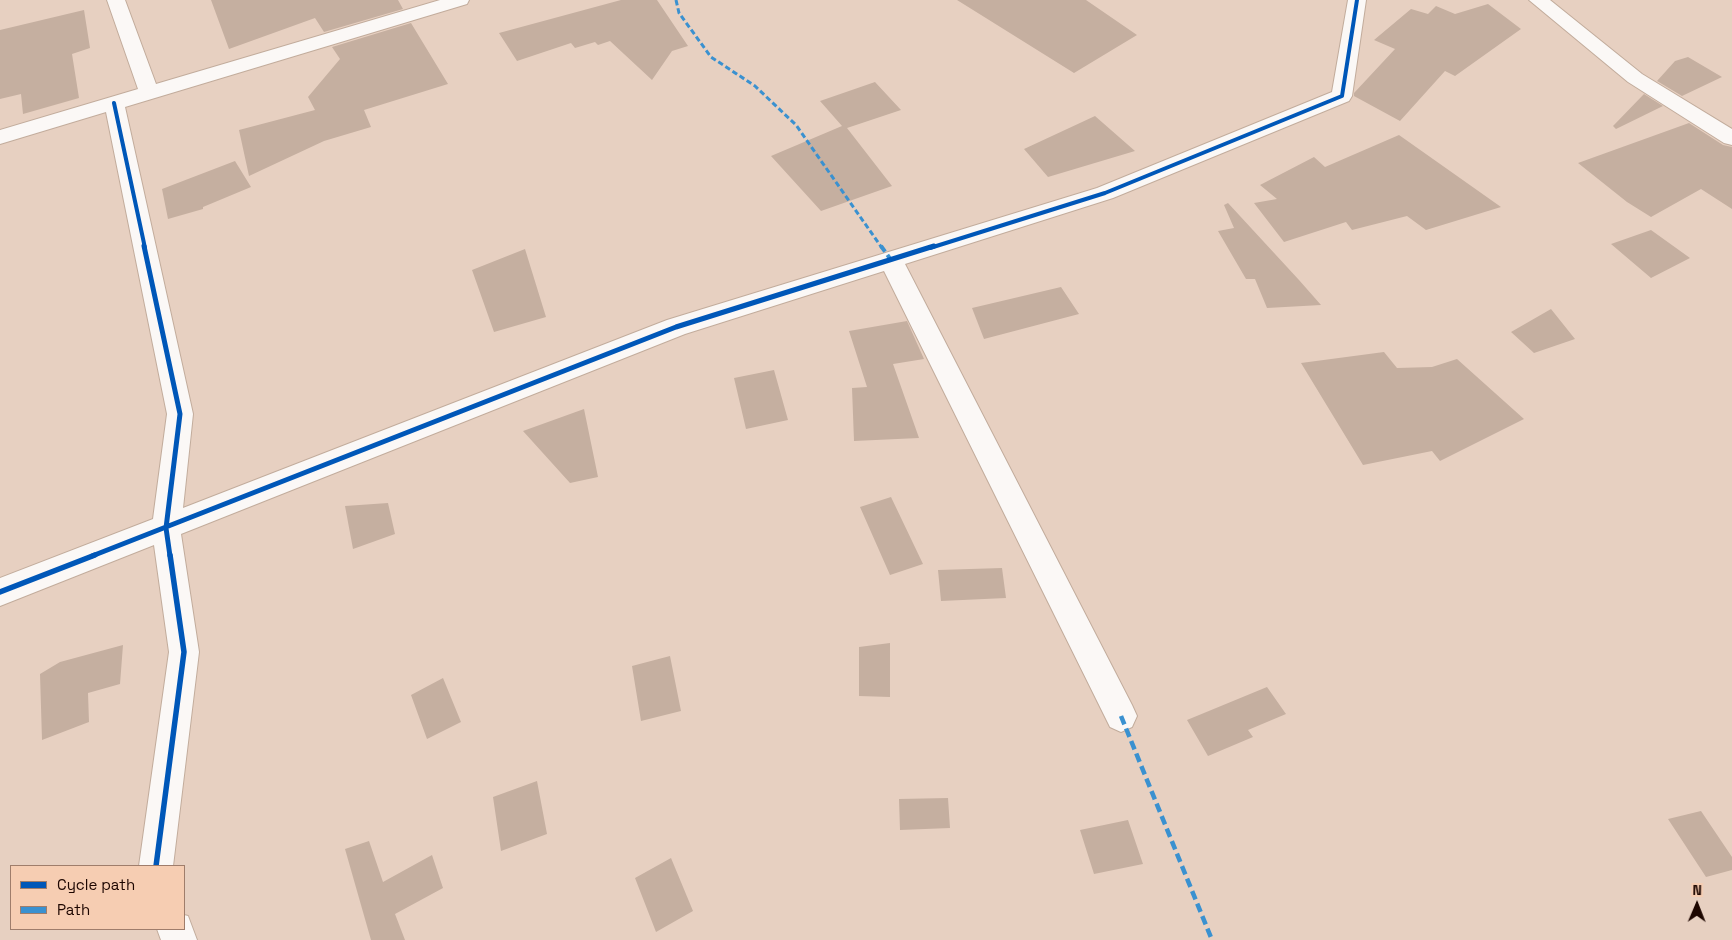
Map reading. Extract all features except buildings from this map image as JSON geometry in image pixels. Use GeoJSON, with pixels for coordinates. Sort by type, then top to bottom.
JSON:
{"type":"FeatureCollection","features":[{"type":"Feature","properties":{"kind":"street"},"geometry":{"type":"LineString","coordinates":[[116,0],[149,93]]}},
{"type":"Feature","properties":{"kind":"street"},"geometry":{"type":"LineString","coordinates":[[0,137],[460,0]]}},
{"type":"Feature","properties":{"kind":"street"},"geometry":{"type":"LineString","coordinates":[[0,592],[676,327],[1105,193],[1342,96],[1357,0]]}},
{"type":"Feature","properties":{"kind":"street"},"geometry":{"type":"LineString","coordinates":[[1538,0],[1635,78],[1732,138]]}},
{"type":"Feature","properties":{"kind":"street"},"geometry":{"type":"LineString","coordinates":[[114,103],[180,414],[166,528],[184,652],[156,865]]}},
{"type":"Feature","properties":{"kind":"street"},"geometry":{"type":"LineString","coordinates":[[891,260],[1121,716]]}},
{"type":"Feature","properties":{"kind":"marked path"},"geometry":{"type":"LineString","coordinates":[[676,0],[679,13],[711,57],[755,86],[796,125],[891,260]]}},
{"type":"Feature","properties":{"kind":"marked path"},"geometry":{"type":"LineString","coordinates":[[1121,716],[1212,940]]}},
{"type":"Feature","properties":{"kind":"cycle path"},"geometry":{"type":"LineString","coordinates":[[0,592],[676,327],[1105,193],[1342,96],[1357,0]]}},
{"type":"Feature","properties":{"kind":"cycle path"},"geometry":{"type":"LineString","coordinates":[[114,103],[180,414],[166,528],[184,652],[156,865]]}}]}
